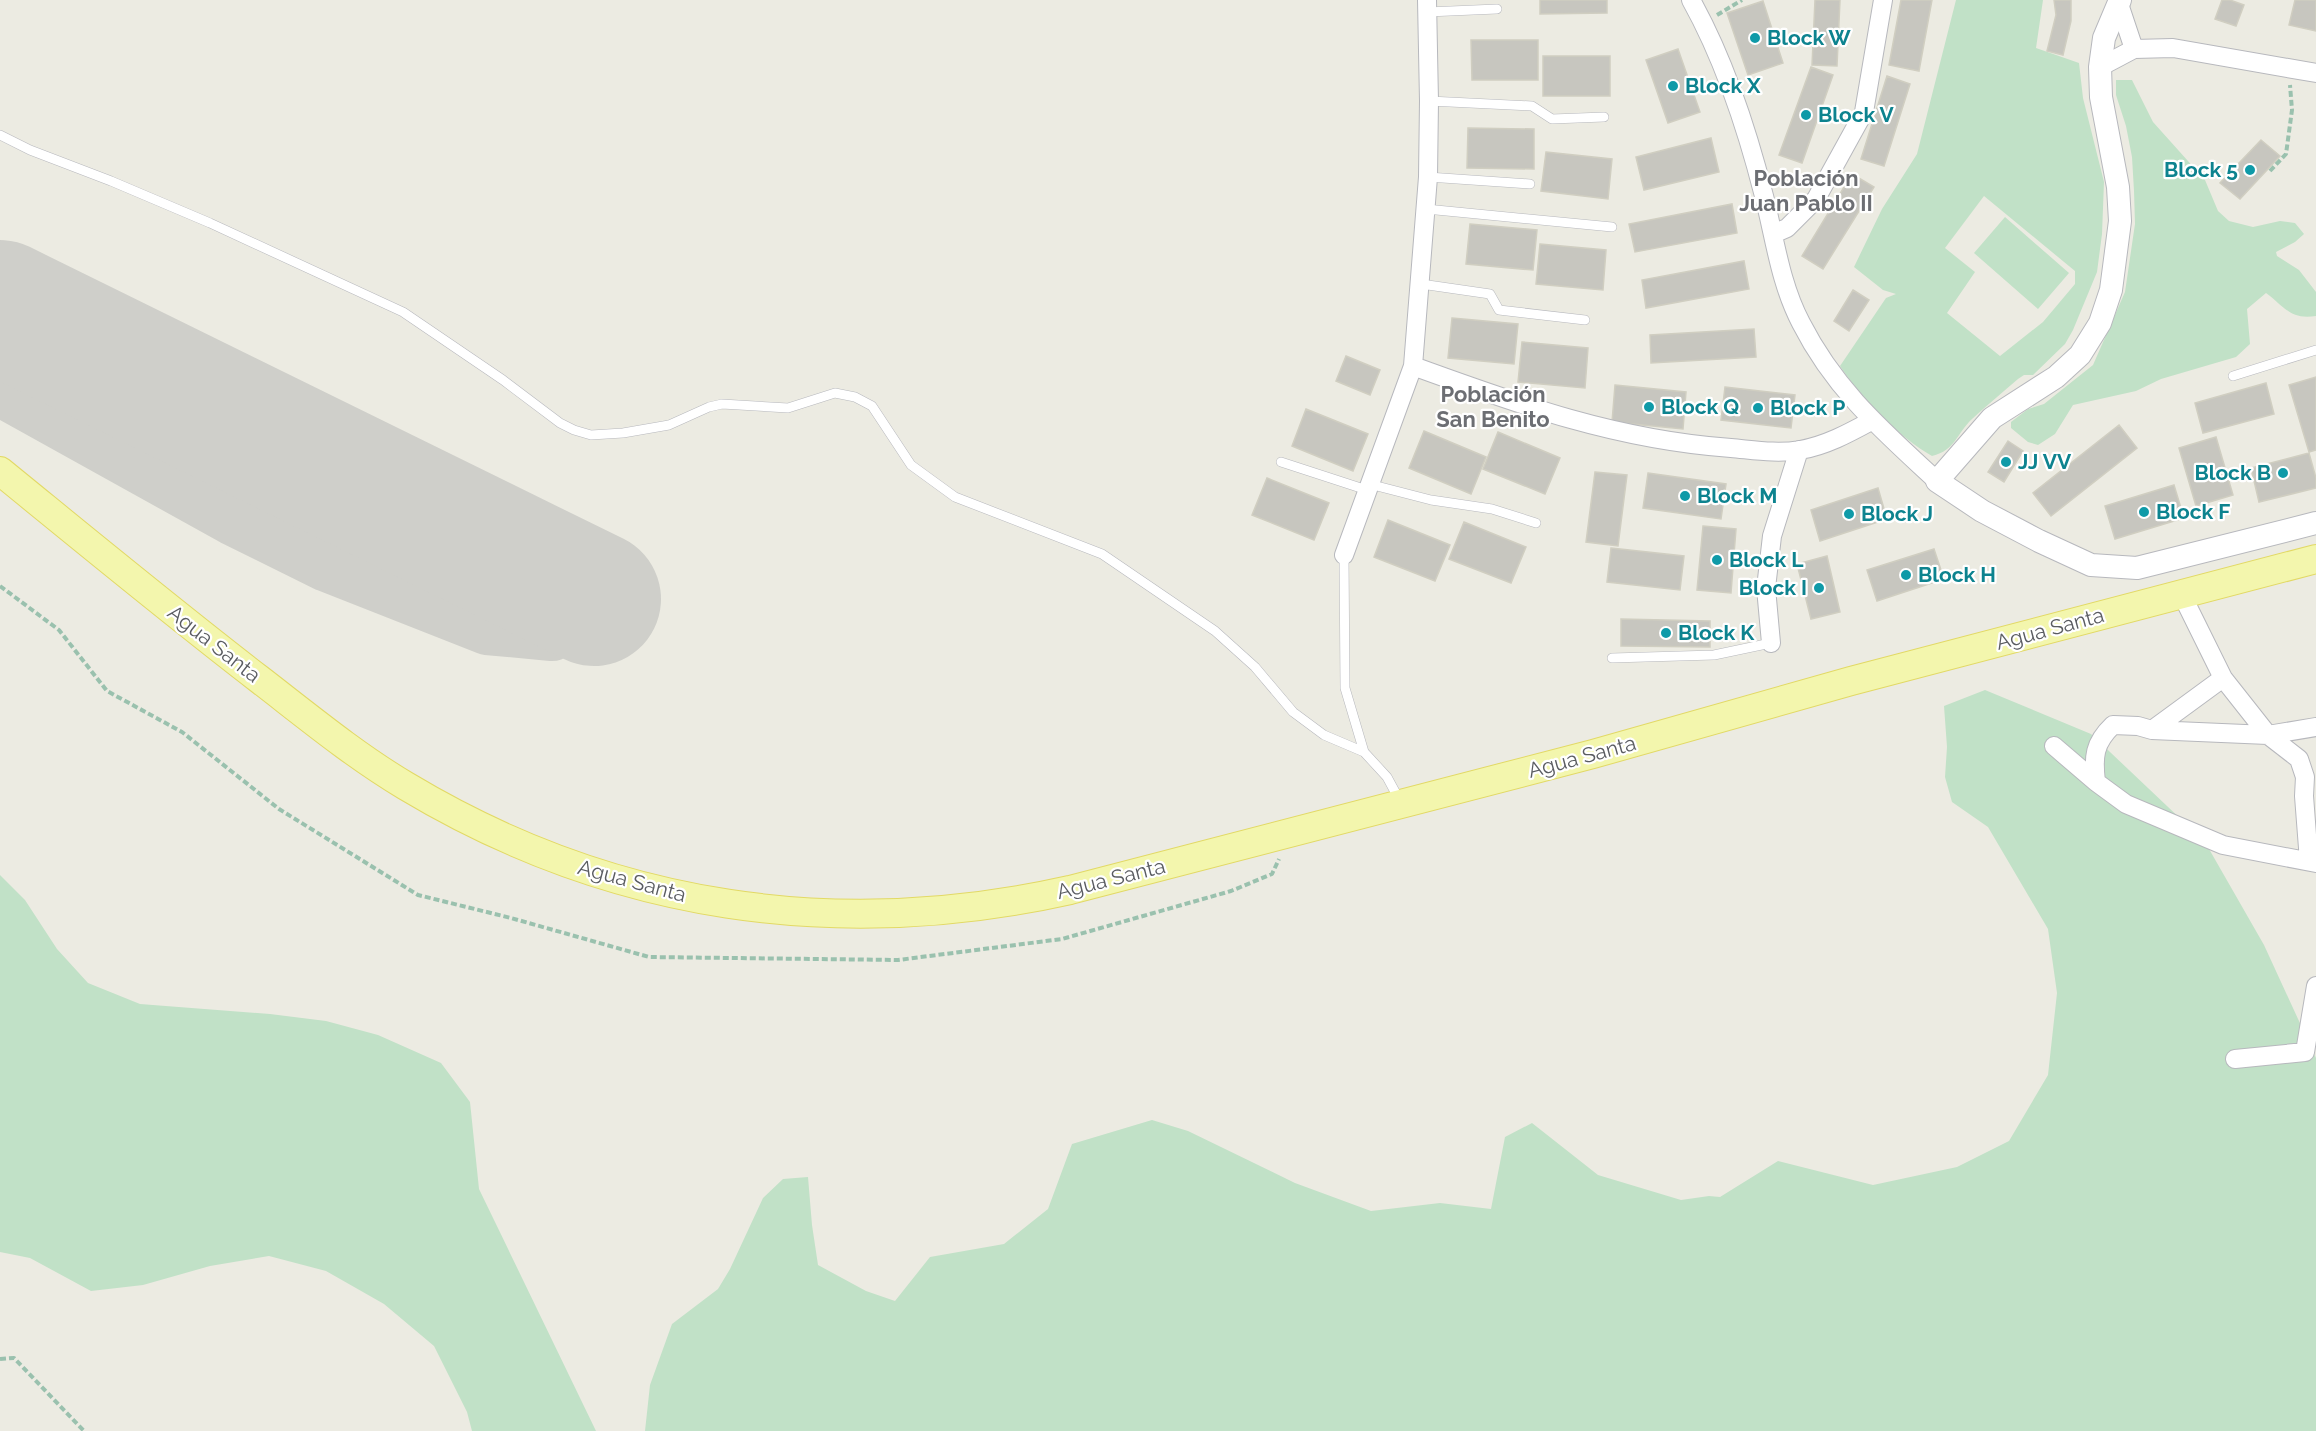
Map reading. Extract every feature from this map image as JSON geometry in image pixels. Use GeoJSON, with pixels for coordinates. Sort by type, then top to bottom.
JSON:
{"type":"FeatureCollection","features":[{"type":"Feature","properties":{"kind":"main road","name":"Agua Santa"},"geometry":{"type":"LineString","coordinates":[[0,471],[186,623],[323,728],[404,785],[456,814],[537,852],[583,869],[670,893],[715,902],[804,913],[905,914],[964,909],[1019,902],[1080,888],[1593,754],[1851,681],[2316,560]]}},
{"type":"Feature","properties":{"kind":"street"},"geometry":{"type":"LineString","coordinates":[[1691,0],[1704,23],[1742,122],[1783,279],[1800,322],[1832,373],[1871,421],[1937,481],[1982,511],[2038,541],[2091,565],[2138,568],[2316,523]]}},
{"type":"Feature","properties":{"kind":"street"},"geometry":{"type":"LineString","coordinates":[[1773,234],[1787,228],[1816,199],[1864,112],[1883,0]]}},
{"type":"Feature","properties":{"kind":"street"},"geometry":{"type":"LineString","coordinates":[[2119,2],[2134,49]]}},
{"type":"Feature","properties":{"kind":"street"},"geometry":{"type":"LineString","coordinates":[[1937,481],[1992,418],[2056,377],[2080,355],[2100,323],[2111,290],[2120,221],[2118,187],[2101,97],[2100,67],[2104,38],[2119,2]]}},
{"type":"Feature","properties":{"kind":"street"},"geometry":{"type":"LineString","coordinates":[[1344,555],[1413,366],[1428,177],[1427,6]]}},
{"type":"Feature","properties":{"kind":"street"},"geometry":{"type":"LineString","coordinates":[[2100,67],[2134,49],[2173,48],[2316,73]]}},
{"type":"Feature","properties":{"kind":"street"},"geometry":{"type":"LineString","coordinates":[[1413,366],[1551,415],[1619,432],[1708,446],[1769,452],[1799,450],[1828,441],[1871,421]]}},
{"type":"Feature","properties":{"kind":"street"},"geometry":{"type":"LineString","coordinates":[[1771,643],[1766,588],[1772,536],[1799,450]]}},
{"type":"Feature","properties":{"kind":"street"},"geometry":{"type":"LineString","coordinates":[[2054,746],[2126,804],[2223,845],[2313,862],[2304,796],[2305,777],[2299,759],[2268,735],[2223,678],[2182,595]]}},
{"type":"Feature","properties":{"kind":"street"},"geometry":{"type":"LineString","coordinates":[[2152,730],[2223,678]]}},
{"type":"Feature","properties":{"kind":"street"},"geometry":{"type":"LineString","coordinates":[[2096,782],[2094,764],[2100,737],[2113,725],[2138,726],[2152,730],[2268,735],[2316,727]]}},
{"type":"Feature","properties":{"kind":"street"},"geometry":{"type":"LineString","coordinates":[[2235,1059],[2311,1056],[2316,986]]}},
{"type":"Feature","properties":{"kind":"lane"},"geometry":{"type":"LineString","coordinates":[[1427,6],[1497,9]]}},
{"type":"Feature","properties":{"kind":"lane"},"geometry":{"type":"LineString","coordinates":[[1429,101],[1532,106],[1552,119],[1604,117]]}},
{"type":"Feature","properties":{"kind":"lane"},"geometry":{"type":"LineString","coordinates":[[0,135],[30,150],[210,223],[403,312],[503,380],[560,423],[574,430],[591,435],[632,432],[669,425],[709,407],[722,404],[788,408],[835,393],[855,397],[872,406],[911,465],[955,497],[1102,554],[1215,631],[1255,667],[1293,712],[1324,735],[1364,752],[1387,777],[1401,803]]}},
{"type":"Feature","properties":{"kind":"lane"},"geometry":{"type":"LineString","coordinates":[[1428,177],[1530,184]]}},
{"type":"Feature","properties":{"kind":"lane"},"geometry":{"type":"LineString","coordinates":[[1426,209],[1612,227]]}},
{"type":"Feature","properties":{"kind":"lane"},"geometry":{"type":"LineString","coordinates":[[1421,284],[1490,294],[1499,310],[1585,320]]}},
{"type":"Feature","properties":{"kind":"lane"},"geometry":{"type":"LineString","coordinates":[[2234,376],[2316,350]]}},
{"type":"Feature","properties":{"kind":"lane"},"geometry":{"type":"LineString","coordinates":[[1281,462],[1368,487],[1492,510],[1536,523]]}},
{"type":"Feature","properties":{"kind":"lane"},"geometry":{"type":"LineString","coordinates":[[1344,555],[1345,688],[1364,752]]}},
{"type":"Feature","properties":{"kind":"lane"},"geometry":{"type":"LineString","coordinates":[[1612,658],[1714,655],[1771,643]]}},
{"type":"Feature","properties":{"kind":"path"},"geometry":{"type":"LineString","coordinates":[[1704,23],[1742,0]]}},
{"type":"Feature","properties":{"kind":"path"},"geometry":{"type":"LineString","coordinates":[[2270,171],[2286,154],[2292,110],[2290,67]]}},
{"type":"Feature","properties":{"kind":"path"},"geometry":{"type":"LineString","coordinates":[[0,1359],[14,1358],[84,1431]]}},
{"type":"Feature","properties":{"kind":"green space"},"geometry":{"type":"Polygon","coordinates":[[[1956,0],[2043,0],[2036,48],[2079,63],[2083,98],[2104,182],[2102,234],[2097,272],[2065,344],[2033,375],[2024,375],[2018,379],[1983,409],[1951,446],[1932,456],[1907,439],[1882,416],[1858,391],[1840,366],[1886,298],[1896,294],[1883,290],[1854,267],[1882,209],[1917,154],[1956,0]],[[1984,196],[1945,248],[1975,272],[1947,313],[2000,356],[2043,322],[2075,284],[2075,271],[1984,196]]]}},
{"type":"Feature","properties":{"kind":"green space"},"geometry":{"type":"Polygon","coordinates":[[[2116,80],[2132,80],[2153,122],[2205,180],[2218,211],[2229,221],[2253,227],[2280,221],[2295,223],[2304,234],[2295,242],[2276,252],[2277,256],[2299,270],[2316,292],[2316,316],[2307,317],[2294,314],[2266,293],[2247,309],[2250,344],[2236,357],[2161,379],[2136,391],[2073,405],[2055,434],[2038,445],[2028,442],[2011,428],[2011,422],[2028,409],[2044,404],[2093,365],[2125,292],[2135,224],[2134,191],[2132,157],[2126,126],[2116,95],[2116,80]]]}},
{"type":"Feature","properties":{"kind":"green space"},"geometry":{"type":"Polygon","coordinates":[[[2005,217],[2069,273],[2038,309],[1974,253],[2005,217]]]}},
{"type":"Feature","properties":{"kind":"green space"},"geometry":{"type":"Polygon","coordinates":[[[1985,690],[2091,734],[2205,842],[2264,945],[2316,1058],[2316,1431],[645,1431],[650,1385],[672,1324],[718,1289],[730,1269],[763,1198],[783,1179],[808,1177],[818,1265],[866,1291],[895,1301],[930,1257],[1004,1244],[1048,1209],[1072,1144],[1152,1120],[1188,1131],[1295,1183],[1371,1211],[1440,1203],[1491,1209],[1505,1137],[1532,1123],[1598,1175],[1681,1200],[1709,1196],[1720,1197],[1778,1161],[1873,1185],[1957,1167],[2009,1141],[2048,1075],[2057,993],[2048,929],[1988,827],[1952,802],[1945,777],[1947,747],[1944,706],[1985,690]]]}},
{"type":"Feature","properties":{"kind":"green space"},"geometry":{"type":"Polygon","coordinates":[[[0,875],[25,900],[57,949],[88,983],[140,1004],[270,1014],[326,1021],[378,1035],[441,1063],[470,1102],[479,1189],[596,1431],[472,1431],[467,1412],[434,1346],[384,1304],[326,1271],[269,1256],[210,1266],[143,1285],[91,1291],[30,1258],[0,1252],[0,875]]]}},
{"type":"Feature","properties":{"kind":"building"},"geometry":{"type":"Polygon","coordinates":[[[1540,0],[1607,0],[1607,13],[1540,14],[1540,0]]]}},
{"type":"Feature","properties":{"kind":"building"},"geometry":{"type":"Polygon","coordinates":[[[1815,0],[1840,0],[1837,66],[1812,65],[1815,0]]]}},
{"type":"Feature","properties":{"kind":"building"},"geometry":{"type":"Polygon","coordinates":[[[1901,0],[1932,0],[1919,71],[1889,65],[1901,0]]]}},
{"type":"Feature","properties":{"kind":"building"},"geometry":{"type":"Polygon","coordinates":[[[2054,0],[2071,0],[2071,21],[2063,55],[2047,51],[2056,15],[2054,0]]]}},
{"type":"Feature","properties":{"kind":"building"},"geometry":{"type":"Polygon","coordinates":[[[2222,0],[2244,5],[2236,26],[2215,19],[2222,0]]]}},
{"type":"Feature","properties":{"kind":"building"},"geometry":{"type":"Polygon","coordinates":[[[2295,0],[2316,0],[2316,31],[2289,25],[2295,0]]]}},
{"type":"Feature","properties":{"kind":"building","name":"Block W"},"geometry":{"type":"Polygon","coordinates":[[[1763,1],[1783,63],[1748,75],[1727,13],[1763,1]]]}},
{"type":"Feature","properties":{"kind":"building"},"geometry":{"type":"Polygon","coordinates":[[[1471,40],[1538,40],[1538,80],[1472,80],[1471,40]]]}},
{"type":"Feature","properties":{"kind":"building","name":"Block X"},"geometry":{"type":"Polygon","coordinates":[[[1678,49],[1700,112],[1668,123],[1646,60],[1678,49]]]}},
{"type":"Feature","properties":{"kind":"building"},"geometry":{"type":"Polygon","coordinates":[[[1543,56],[1610,56],[1610,96],[1543,96],[1543,56]]]}},
{"type":"Feature","properties":{"kind":"building","name":"Block V"},"geometry":{"type":"Polygon","coordinates":[[[1811,67],[1833,75],[1802,163],[1779,155],[1811,67]]]}},
{"type":"Feature","properties":{"kind":"building"},"geometry":{"type":"Polygon","coordinates":[[[1887,76],[1910,84],[1884,166],[1861,159],[1887,76]]]}},
{"type":"Feature","properties":{"kind":"building"},"geometry":{"type":"Polygon","coordinates":[[[1468,128],[1534,129],[1534,169],[1467,168],[1468,128]]]}},
{"type":"Feature","properties":{"kind":"building"},"geometry":{"type":"Polygon","coordinates":[[[1711,138],[1719,172],[1644,190],[1636,157],[1711,138]]]}},
{"type":"Feature","properties":{"kind":"building","name":"Block 5"},"geometry":{"type":"Polygon","coordinates":[[[2261,140],[2280,156],[2240,199],[2220,183],[2261,140]]]}},
{"type":"Feature","properties":{"kind":"building"},"geometry":{"type":"Polygon","coordinates":[[[1546,152],[1612,159],[1608,199],[1541,191],[1546,152]]]}},
{"type":"Feature","properties":{"kind":"building"},"geometry":{"type":"Polygon","coordinates":[[[1852,174],[1874,187],[1823,269],[1802,256],[1852,174]]]}},
{"type":"Feature","properties":{"kind":"building"},"geometry":{"type":"Polygon","coordinates":[[[1732,204],[1737,233],[1635,252],[1629,224],[1732,204]]]}},
{"type":"Feature","properties":{"kind":"building"},"geometry":{"type":"Polygon","coordinates":[[[1470,224],[1537,230],[1533,270],[1466,264],[1470,224]]]}},
{"type":"Feature","properties":{"kind":"building"},"geometry":{"type":"Polygon","coordinates":[[[1540,244],[1606,250],[1603,290],[1536,284],[1540,244]]]}},
{"type":"Feature","properties":{"kind":"building"},"geometry":{"type":"Polygon","coordinates":[[[1744,261],[1749,289],[1646,308],[1642,280],[1744,261]]]}},
{"type":"Feature","properties":{"kind":"building"},"geometry":{"type":"Polygon","coordinates":[[[1853,290],[1869,300],[1849,331],[1834,321],[1853,290]]]}},
{"type":"Feature","properties":{"kind":"building"},"geometry":{"type":"Polygon","coordinates":[[[1452,318],[1518,324],[1514,364],[1448,358],[1452,318]]]}},
{"type":"Feature","properties":{"kind":"building"},"geometry":{"type":"Polygon","coordinates":[[[1754,329],[1756,357],[1651,363],[1650,335],[1754,329]]]}},
{"type":"Feature","properties":{"kind":"building"},"geometry":{"type":"Polygon","coordinates":[[[1522,342],[1588,348],[1585,388],[1518,382],[1522,342]]]}},
{"type":"Feature","properties":{"kind":"building"},"geometry":{"type":"Polygon","coordinates":[[[1346,356],[1380,370],[1370,395],[1336,381],[1346,356]]]}},
{"type":"Feature","properties":{"kind":"building"},"geometry":{"type":"Polygon","coordinates":[[[2316,377],[2316,450],[2309,452],[2289,385],[2316,377]]]}},
{"type":"Feature","properties":{"kind":"building"},"geometry":{"type":"Polygon","coordinates":[[[2266,383],[2274,414],[2203,433],[2195,403],[2266,383]]]}},
{"type":"Feature","properties":{"kind":"building","name":"Block Q"},"geometry":{"type":"Polygon","coordinates":[[[1615,385],[1686,392],[1683,429],[1612,422],[1615,385]]]}},
{"type":"Feature","properties":{"kind":"building","name":"Block P"},"geometry":{"type":"Polygon","coordinates":[[[1725,387],[1795,395],[1791,428],[1721,420],[1725,387]]]}},
{"type":"Feature","properties":{"kind":"building"},"geometry":{"type":"Polygon","coordinates":[[[1306,409],[1368,434],[1353,471],[1292,446],[1306,409]]]}},
{"type":"Feature","properties":{"kind":"building"},"geometry":{"type":"Polygon","coordinates":[[[2119,425],[2137,448],[2051,516],[2033,493],[2119,425]]]}},
{"type":"Feature","properties":{"kind":"building"},"geometry":{"type":"Polygon","coordinates":[[[1424,431],[1486,457],[1471,494],[1409,468],[1424,431]]]}},
{"type":"Feature","properties":{"kind":"building"},"geometry":{"type":"Polygon","coordinates":[[[1498,432],[1560,458],[1545,494],[1483,469],[1498,432]]]}},
{"type":"Feature","properties":{"kind":"building"},"geometry":{"type":"Polygon","coordinates":[[[2216,437],[2233,495],[2196,506],[2179,448],[2216,437]]]}},
{"type":"Feature","properties":{"kind":"building","name":"JJ VV"},"geometry":{"type":"Polygon","coordinates":[[[2008,441],[2023,451],[2004,482],[1988,472],[2008,441]]]}},
{"type":"Feature","properties":{"kind":"building","name":"Block B"},"geometry":{"type":"Polygon","coordinates":[[[2309,453],[2316,478],[2316,488],[2259,502],[2251,468],[2309,453]]]}},
{"type":"Feature","properties":{"kind":"building"},"geometry":{"type":"Polygon","coordinates":[[[1595,472],[1627,475],[1618,546],[1586,542],[1595,472]]]}},
{"type":"Feature","properties":{"kind":"building","name":"Block M"},"geometry":{"type":"Polygon","coordinates":[[[1648,473],[1726,484],[1721,519],[1643,508],[1648,473]]]}},
{"type":"Feature","properties":{"kind":"building"},"geometry":{"type":"Polygon","coordinates":[[[1267,478],[1329,503],[1314,540],[1252,515],[1267,478]]]}},
{"type":"Feature","properties":{"kind":"building","name":"Block F"},"geometry":{"type":"Polygon","coordinates":[[[2174,485],[2184,518],[2115,539],[2105,506],[2174,485]]]}},
{"type":"Feature","properties":{"kind":"building","name":"Block J"},"geometry":{"type":"Polygon","coordinates":[[[1878,488],[1887,519],[1820,541],[1811,510],[1878,488]]]}},
{"type":"Feature","properties":{"kind":"building"},"geometry":{"type":"Polygon","coordinates":[[[1388,520],[1450,545],[1435,581],[1374,557],[1388,520]]]}},
{"type":"Feature","properties":{"kind":"building"},"geometry":{"type":"Polygon","coordinates":[[[1464,522],[1526,547],[1511,583],[1449,559],[1464,522]]]}},
{"type":"Feature","properties":{"kind":"building","name":"Block L"},"geometry":{"type":"Polygon","coordinates":[[[1703,526],[1736,529],[1731,593],[1697,590],[1703,526]]]}},
{"type":"Feature","properties":{"kind":"building"},"geometry":{"type":"Polygon","coordinates":[[[1611,548],[1684,556],[1680,590],[1607,582],[1611,548]]]}},
{"type":"Feature","properties":{"kind":"building","name":"Block H"},"geometry":{"type":"Polygon","coordinates":[[[1934,549],[1944,579],[1877,601],[1867,570],[1934,549]]]}},
{"type":"Feature","properties":{"kind":"building","name":"Block I"},"geometry":{"type":"Polygon","coordinates":[[[1827,556],[1840,612],[1811,619],[1797,564],[1827,556]]]}},
{"type":"Feature","properties":{"kind":"building","name":"Block K"},"geometry":{"type":"Polygon","coordinates":[[[1621,619],[1710,621],[1710,647],[1621,646],[1621,619]]]}},
{"type":"Feature","properties":{"kind":"taxiway"},"geometry":{"type":"LineString","coordinates":[[0,389],[232,518],[327,565],[487,628],[552,634],[594,599]]}},
{"type":"Feature","properties":{"kind":"runway"},"geometry":{"type":"LineString","coordinates":[[0,307],[594,599]]}},
{"type":"Feature","properties":{"kind":"place","name":"Block W"},"geometry":{"type":"Point","coordinates":[1755,38]}},
{"type":"Feature","properties":{"kind":"place","name":"Block X"},"geometry":{"type":"Point","coordinates":[1673,86]}},
{"type":"Feature","properties":{"kind":"place","name":"Block V"},"geometry":{"type":"Point","coordinates":[1806,115]}},
{"type":"Feature","properties":{"kind":"place","name":"Block 5"},"geometry":{"type":"Point","coordinates":[2250,170]}},
{"type":"Feature","properties":{"kind":"place","name":"Block Q"},"geometry":{"type":"Point","coordinates":[1649,407]}},
{"type":"Feature","properties":{"kind":"place","name":"Block P"},"geometry":{"type":"Point","coordinates":[1758,408]}},
{"type":"Feature","properties":{"kind":"place","name":"JJ VV"},"geometry":{"type":"Point","coordinates":[2006,462]}},
{"type":"Feature","properties":{"kind":"place","name":"Block B"},"geometry":{"type":"Point","coordinates":[2283,473]}},
{"type":"Feature","properties":{"kind":"place","name":"Block M"},"geometry":{"type":"Point","coordinates":[1685,496]}},
{"type":"Feature","properties":{"kind":"place","name":"Block F"},"geometry":{"type":"Point","coordinates":[2144,512]}},
{"type":"Feature","properties":{"kind":"place","name":"Block J"},"geometry":{"type":"Point","coordinates":[1849,514]}},
{"type":"Feature","properties":{"kind":"place","name":"Block L"},"geometry":{"type":"Point","coordinates":[1717,560]}},
{"type":"Feature","properties":{"kind":"place","name":"Block H"},"geometry":{"type":"Point","coordinates":[1906,575]}},
{"type":"Feature","properties":{"kind":"place","name":"Block I"},"geometry":{"type":"Point","coordinates":[1819,588]}},
{"type":"Feature","properties":{"kind":"place","name":"Block K"},"geometry":{"type":"Point","coordinates":[1666,633]}},
{"type":"Feature","properties":{"kind":"district","name":"Población Juan Pablo II"},"geometry":{"type":"Point","coordinates":[1806,190]}},
{"type":"Feature","properties":{"kind":"district","name":"Población San Benito"},"geometry":{"type":"Point","coordinates":[1493,407]}}]}
